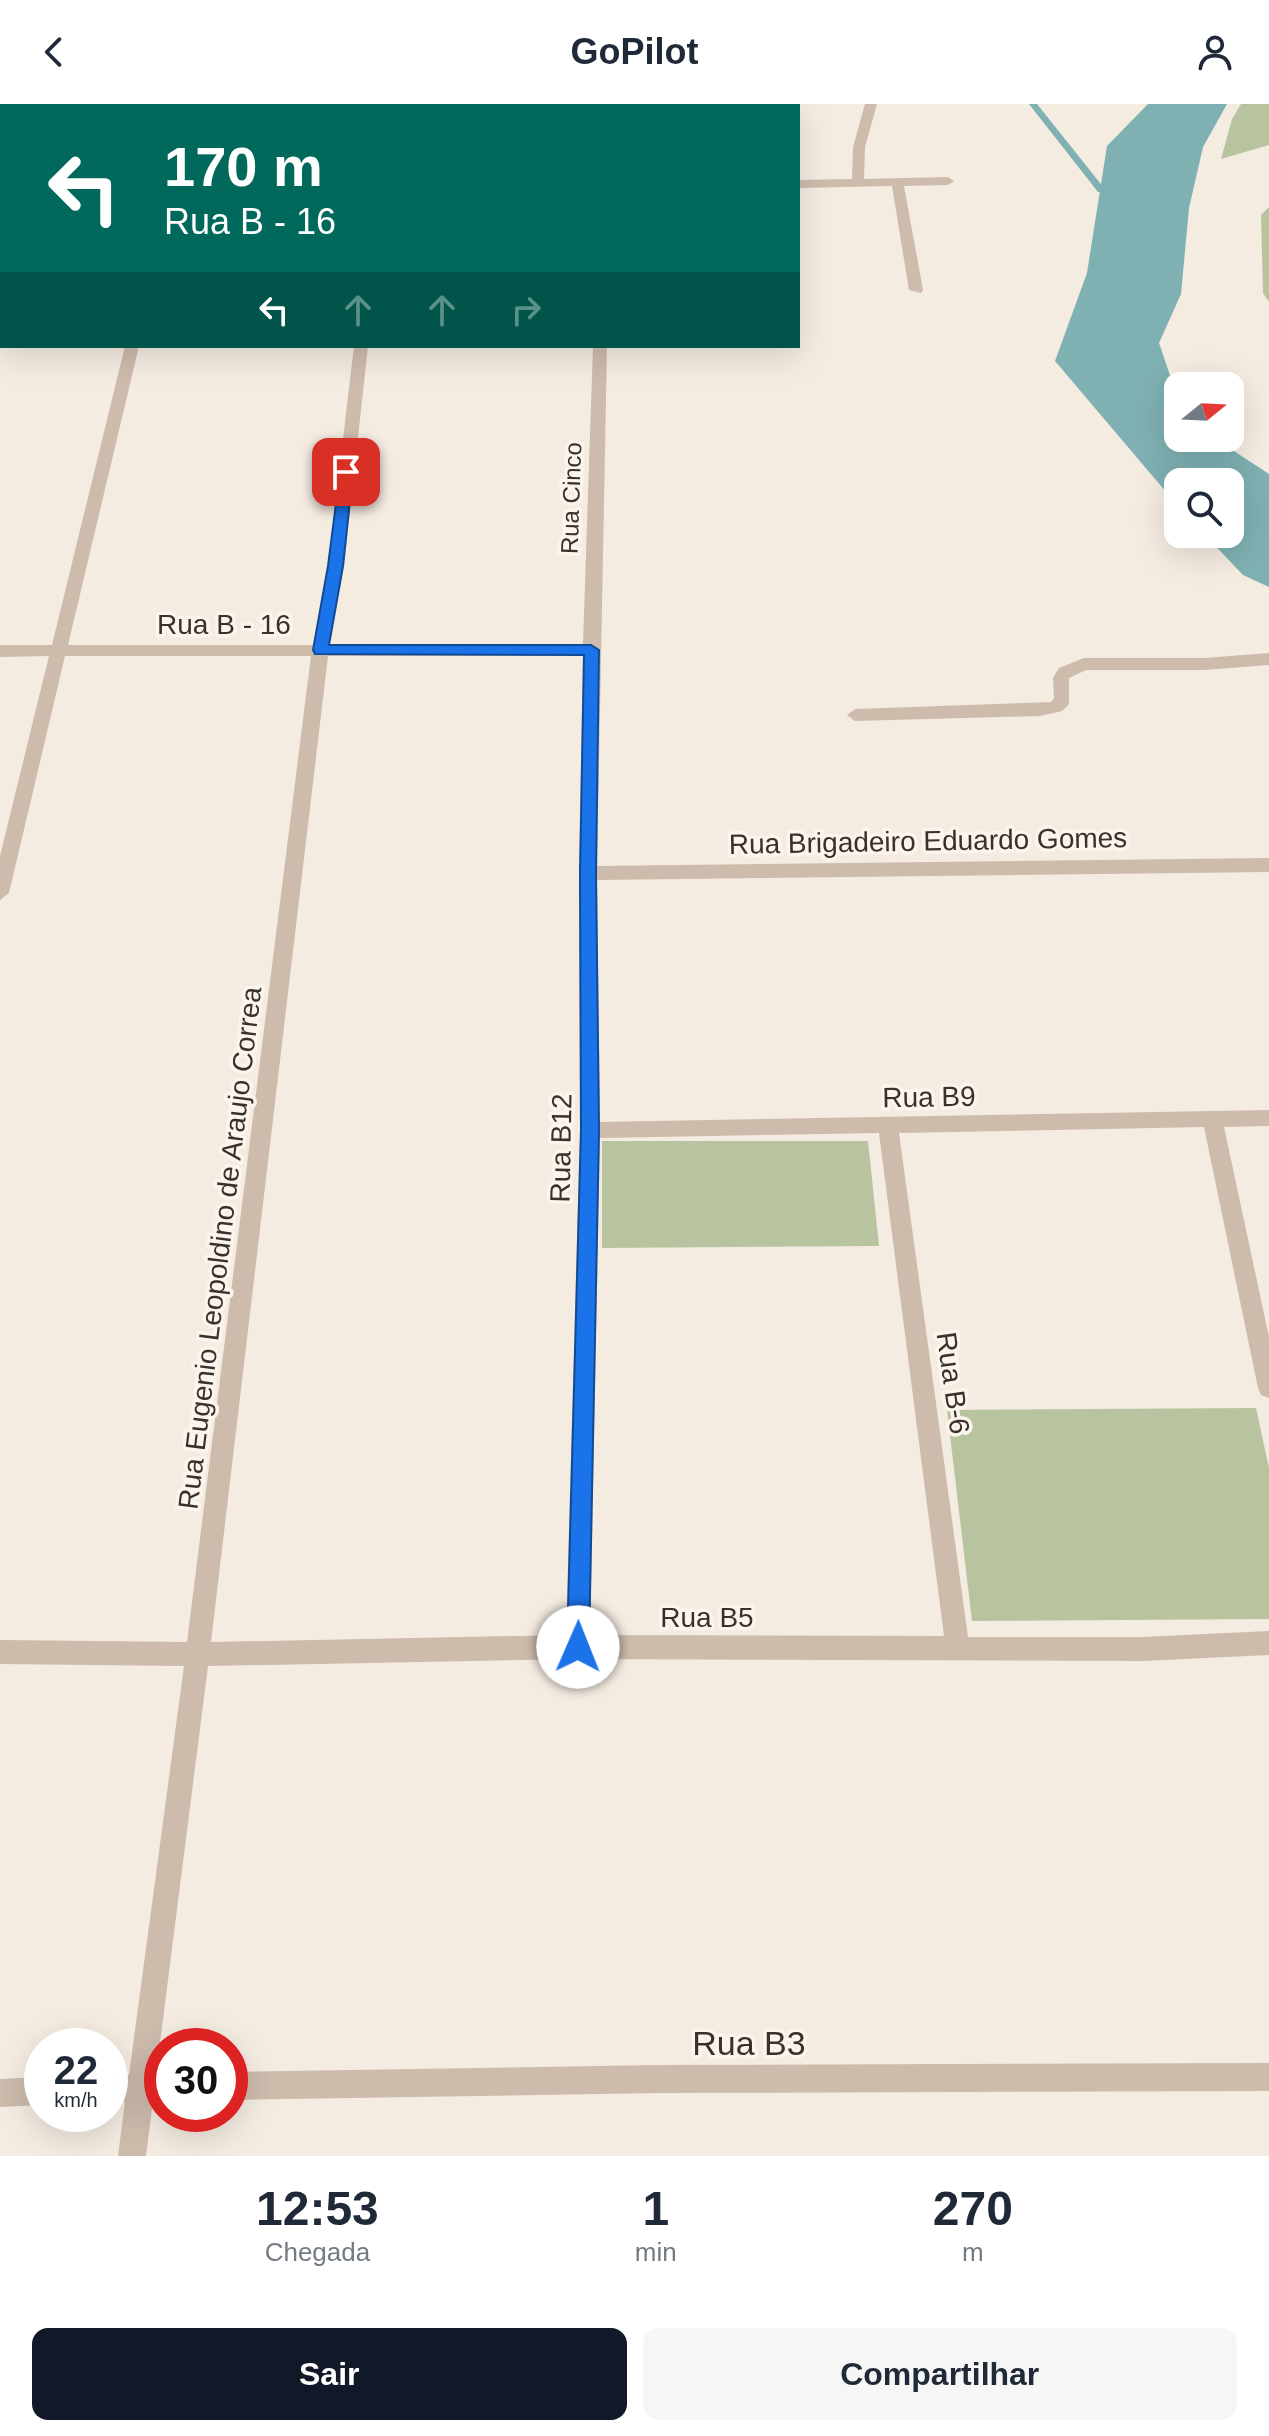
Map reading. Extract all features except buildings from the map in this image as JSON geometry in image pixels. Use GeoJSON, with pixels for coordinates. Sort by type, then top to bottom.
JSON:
{"type":"FeatureCollection","features":[{"type":"Feature","properties":{"kind":"street"},"geometry":{"type":"LineString","coordinates":[[858,181],[859,147],[871,104]]}},
{"type":"Feature","properties":{"kind":"street"},"geometry":{"type":"LineString","coordinates":[[897,180],[916,290]]}},
{"type":"Feature","properties":{"kind":"street"},"geometry":{"type":"LineString","coordinates":[[800,184],[948,181]]}},
{"type":"Feature","properties":{"kind":"street"},"geometry":{"type":"LineString","coordinates":[[0,893],[132,348]]}},
{"type":"Feature","properties":{"kind":"street","name":"Rua Eugenio Leopoldino de Araujo Correa"},"geometry":{"type":"LineString","coordinates":[[157,2028],[196,1654],[233,1383],[320,650],[336,566],[361,348]]}},
{"type":"Feature","properties":{"kind":"street","name":"Rua Cinco"},"geometry":{"type":"LineString","coordinates":[[591,650],[600,348]]}},
{"type":"Feature","properties":{"kind":"street","name":"Rua B - 16"},"geometry":{"type":"LineString","coordinates":[[0,651],[591,650]]}},
{"type":"Feature","properties":{"kind":"street","name":"Rua B12"},"geometry":{"type":"LineString","coordinates":[[578,1647],[590,1130],[588,873],[591,650]]}},
{"type":"Feature","properties":{"kind":"street"},"geometry":{"type":"LineString","coordinates":[[855,715],[1040,710],[1061,704],[1061,678],[1065,672],[1084,664],[1204,664],[1269,659]]}},
{"type":"Feature","properties":{"kind":"street","name":"Rua Brigadeiro Eduardo Gomes"},"geometry":{"type":"LineString","coordinates":[[588,873],[1269,865]]}},
{"type":"Feature","properties":{"kind":"street"},"geometry":{"type":"LineString","coordinates":[[1212,1118],[1269,1388]]}},
{"type":"Feature","properties":{"kind":"street","name":"Rua B9"},"geometry":{"type":"LineString","coordinates":[[590,1130],[1269,1118]]}},
{"type":"Feature","properties":{"kind":"street","name":"Rua B-6"},"geometry":{"type":"LineString","coordinates":[[888,1126],[958,1649]]}},
{"type":"Feature","properties":{"kind":"street","name":"Rua B5"},"geometry":{"type":"LineString","coordinates":[[0,1652],[196,1654],[578,1647],[1143,1649],[1269,1643]]}},
{"type":"Feature","properties":{"kind":"street","name":"Rua B3"},"geometry":{"type":"LineString","coordinates":[[248,2086],[658,2079],[1269,2077]]}},
{"type":"Feature","properties":{"kind":"street"},"geometry":{"type":"LineString","coordinates":[[0,2093],[24,2092]]}},
{"type":"Feature","properties":{"kind":"street","name":"Rua Eugenio Leopoldino de Araujo Correa"},"geometry":{"type":"LineString","coordinates":[[132,2156],[144,2113]]}},
{"type":"Feature","properties":{"kind":"green space"},"geometry":{"type":"Polygon","coordinates":[[[1241,104],[1269,104],[1269,145],[1221,159],[1232,119],[1241,104]]]}},
{"type":"Feature","properties":{"kind":"green space"},"geometry":{"type":"Polygon","coordinates":[[[1269,207],[1269,302],[1263,293],[1261,215],[1269,207]]]}},
{"type":"Feature","properties":{"kind":"green space"},"geometry":{"type":"Polygon","coordinates":[[[602,1141],[868,1141],[879,1246],[602,1248],[602,1141]]]}},
{"type":"Feature","properties":{"kind":"green space"},"geometry":{"type":"Polygon","coordinates":[[[1256,1408],[1269,1468],[1269,1619],[972,1621],[947,1410],[1256,1408]]]}},
{"type":"Feature","properties":{"kind":"water"},"geometry":{"type":"Polygon","coordinates":[[[1148,104],[1227,104],[1203,147],[1189,208],[1181,294],[1159,343],[1169,372],[1164,372],[1164,452],[1235,452],[1269,474],[1269,587],[1243,575],[1217,548],[1244,548],[1244,468],[1164,468],[1164,489],[1055,361],[1087,273],[1107,146],[1148,104]]]}},
{"type":"Feature","properties":{"kind":"waterway"},"geometry":{"type":"LineString","coordinates":[[1033,104],[1101,190]]}},
{"type":"Feature","properties":{"kind":"route"},"geometry":{"type":"LineString","coordinates":[[346,472],[336,566],[320,650],[591,650],[588,873],[590,1130],[578,1647]]}}]}
